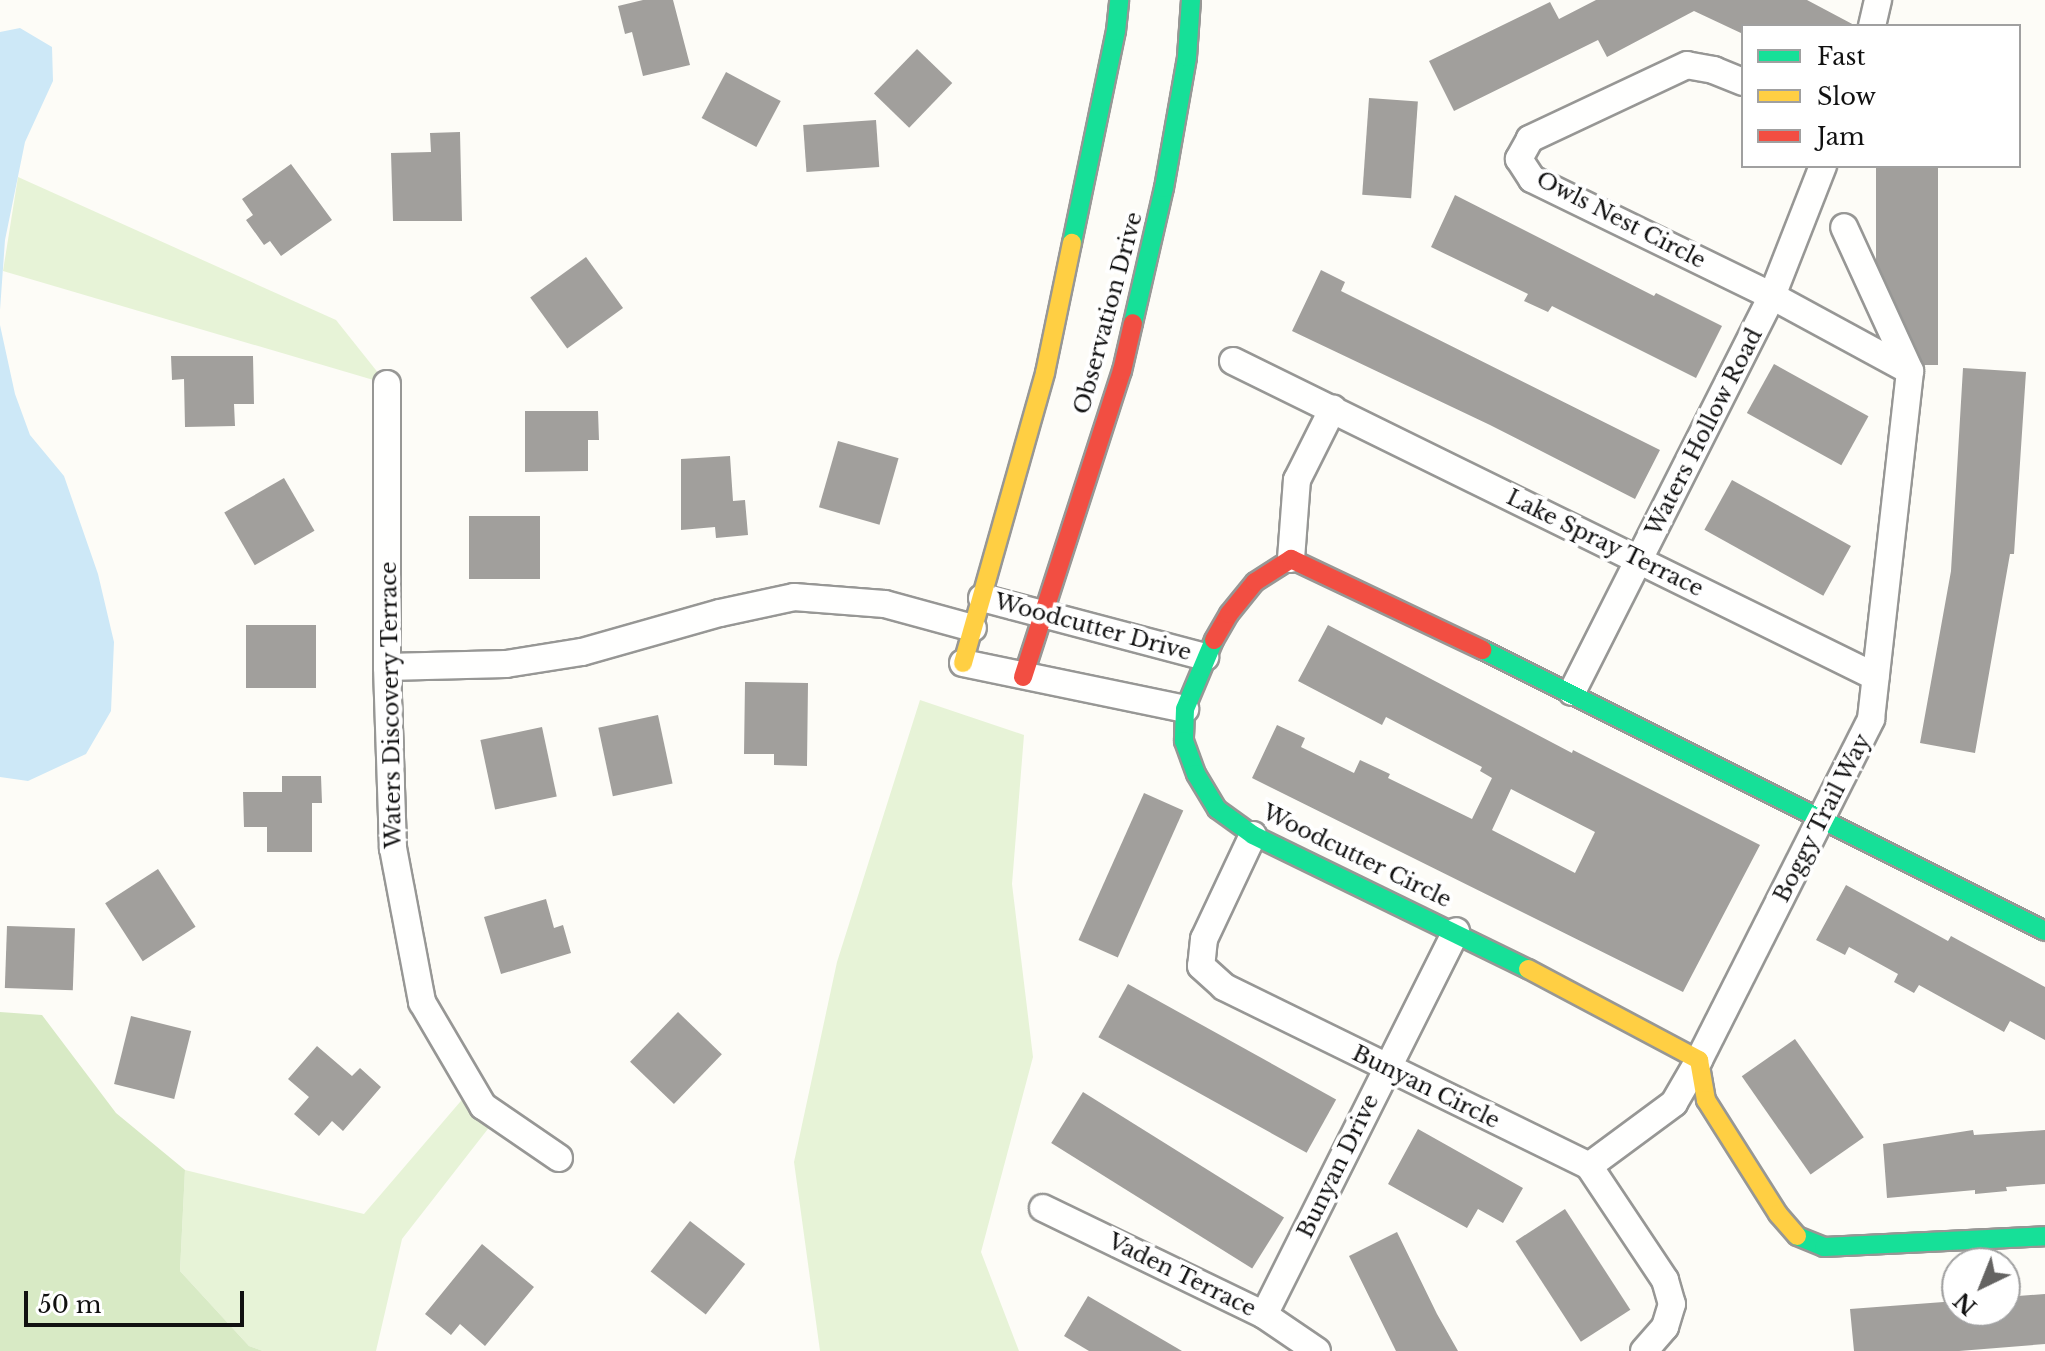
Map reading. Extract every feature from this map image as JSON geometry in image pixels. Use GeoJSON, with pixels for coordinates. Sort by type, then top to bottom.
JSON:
{"type":"FeatureCollection","features":[{"type":"Feature","properties":{"kind":"street","name":"Observation Drive"},"geometry":{"type":"LineString","coordinates":[[963,663],[1045,373],[1116,31],[1119,0]]}},
{"type":"Feature","properties":{"kind":"street","name":"Observation Drive"},"geometry":{"type":"LineString","coordinates":[[1023,677],[1122,371],[1164,188],[1187,57],[1191,0]]}},
{"type":"Feature","properties":{"kind":"street"},"geometry":{"type":"LineString","coordinates":[[1872,24],[1878,0]]}},
{"type":"Feature","properties":{"kind":"street","name":"Owls Nest Circle"},"geometry":{"type":"LineString","coordinates":[[1741,81],[1714,70],[1687,65],[1530,139],[1519,159],[1532,179],[1772,296],[1910,371]]}},
{"type":"Feature","properties":{"kind":"street","name":"Waters Hollow Road"},"geometry":{"type":"LineString","coordinates":[[1572,692],[1772,296],[1822,168]]}},
{"type":"Feature","properties":{"kind":"street"},"geometry":{"type":"LineString","coordinates":[[1844,227],[1910,371]]}},
{"type":"Feature","properties":{"kind":"street","name":"Lake Spray Terrace"},"geometry":{"type":"LineString","coordinates":[[1233,361],[1876,677]]}},
{"type":"Feature","properties":{"kind":"street","name":"Boggy Trail Way"},"geometry":{"type":"LineString","coordinates":[[1589,1166],[1674,1103],[1699,1060],[1871,719],[1910,371]]}},
{"type":"Feature","properties":{"kind":"street","name":"Waters Discovery Terrace"},"geometry":{"type":"LineString","coordinates":[[387,384],[387,667],[393,848],[422,1002],[483,1106],[559,1158]]}},
{"type":"Feature","properties":{"kind":"street"},"geometry":{"type":"LineString","coordinates":[[1333,408],[1297,480],[1291,559],[1572,692],[2045,931]]}},
{"type":"Feature","properties":{"kind":"street","name":"Woodcutter Circle"},"geometry":{"type":"LineString","coordinates":[[1291,559],[1255,582],[1229,614],[1205,657],[1185,709],[1184,741],[1196,774],[1217,809],[1253,835],[1456,931],[1699,1060]]}},
{"type":"Feature","properties":{"kind":"street"},"geometry":{"type":"LineString","coordinates":[[387,667],[506,664],[582,652],[720,613],[794,597],[885,604],[973,628]]}},
{"type":"Feature","properties":{"kind":"street","name":"Woodcutter Drive"},"geometry":{"type":"LineString","coordinates":[[982,598],[1205,657]]}},
{"type":"Feature","properties":{"kind":"street"},"geometry":{"type":"LineString","coordinates":[[963,663],[1185,709]]}},
{"type":"Feature","properties":{"kind":"street","name":"Bunyan Circle"},"geometry":{"type":"LineString","coordinates":[[1253,835],[1204,939],[1201,966],[1224,987],[1589,1166]]}},
{"type":"Feature","properties":{"kind":"street","name":"Bunyan Drive"},"geometry":{"type":"LineString","coordinates":[[1264,1315],[1456,931]]}},
{"type":"Feature","properties":{"kind":"street"},"geometry":{"type":"LineString","coordinates":[[1699,1060],[1706,1100],[1778,1214],[1796,1235],[1824,1247],[2045,1236]]}},
{"type":"Feature","properties":{"kind":"street"},"geometry":{"type":"LineString","coordinates":[[1589,1166],[1665,1280],[1672,1304],[1665,1327],[1644,1351]]}},
{"type":"Feature","properties":{"kind":"street","name":"Vaden Terrace"},"geometry":{"type":"LineString","coordinates":[[1043,1208],[1264,1315],[1317,1351]]}},
{"type":"Feature","properties":{"kind":"green space"},"geometry":{"type":"Polygon","coordinates":[[[18,177],[336,320],[387,384],[3,271],[18,177]]]}},
{"type":"Feature","properties":{"kind":"green space"},"geometry":{"type":"Polygon","coordinates":[[[920,700],[1024,735],[1012,884],[1033,1057],[981,1252],[1019,1351],[820,1351],[794,1162],[837,962],[920,700]]]}},
{"type":"Feature","properties":{"kind":"green space"},"geometry":{"type":"Polygon","coordinates":[[[0,1012],[42,1015],[116,1113],[185,1170],[180,1271],[249,1346],[263,1351],[0,1351],[0,1012]]]}},
{"type":"Feature","properties":{"kind":"green space"},"geometry":{"type":"Polygon","coordinates":[[[472,1088],[498,1116],[402,1239],[376,1351],[263,1351],[249,1346],[180,1271],[185,1170],[364,1214],[472,1088]]]}},
{"type":"Feature","properties":{"kind":"water"},"geometry":{"type":"Polygon","coordinates":[[[20,28],[52,47],[53,81],[25,142],[5,240],[0,310],[0,32],[20,28]]]}},
{"type":"Feature","properties":{"kind":"water"},"geometry":{"type":"Polygon","coordinates":[[[0,325],[15,394],[30,435],[64,476],[98,574],[114,642],[111,711],[86,754],[28,781],[0,777],[0,325]]]}},
{"type":"Feature","properties":{"kind":"building"},"geometry":{"type":"Polygon","coordinates":[[[643,0],[673,0],[690,65],[643,76],[632,32],[625,34],[618,6],[643,0]]]}},
{"type":"Feature","properties":{"kind":"building"},"geometry":{"type":"Polygon","coordinates":[[[1596,0],[1807,0],[1852,24],[1741,24],[1741,33],[1694,11],[1607,57],[1598,40],[1454,111],[1429,61],[1550,2],[1559,19],[1596,0]]]}},
{"type":"Feature","properties":{"kind":"building"},"geometry":{"type":"Polygon","coordinates":[[[917,49],[952,83],[909,128],[874,94],[917,49]]]}},
{"type":"Feature","properties":{"kind":"building"},"geometry":{"type":"Polygon","coordinates":[[[726,72],[781,101],[756,147],[702,118],[726,72]]]}},
{"type":"Feature","properties":{"kind":"building"},"geometry":{"type":"Polygon","coordinates":[[[1369,98],[1418,101],[1411,198],[1362,195],[1369,98]]]}},
{"type":"Feature","properties":{"kind":"building"},"geometry":{"type":"Polygon","coordinates":[[[876,120],[879,167],[806,172],[803,125],[876,120]]]}},
{"type":"Feature","properties":{"kind":"building"},"geometry":{"type":"Polygon","coordinates":[[[460,132],[462,221],[393,221],[391,153],[431,152],[430,133],[460,132]]]}},
{"type":"Feature","properties":{"kind":"building"},"geometry":{"type":"Polygon","coordinates":[[[291,164],[332,220],[281,256],[270,241],[264,245],[246,220],[253,215],[242,199],[291,164]]]}},
{"type":"Feature","properties":{"kind":"building"},"geometry":{"type":"Polygon","coordinates":[[[1876,168],[1938,168],[1938,365],[1876,365],[1876,168]]]}},
{"type":"Feature","properties":{"kind":"building"},"geometry":{"type":"Polygon","coordinates":[[[1455,195],[1654,296],[1656,293],[1722,326],[1696,378],[1552,306],[1548,312],[1524,301],[1528,294],[1431,247],[1455,195]]]}},
{"type":"Feature","properties":{"kind":"building"},"geometry":{"type":"Polygon","coordinates":[[[586,257],[623,308],[567,349],[530,298],[586,257]]]}},
{"type":"Feature","properties":{"kind":"building"},"geometry":{"type":"Polygon","coordinates":[[[1321,270],[1345,282],[1341,291],[1660,450],[1635,499],[1490,425],[1292,331],[1321,270]]]}},
{"type":"Feature","properties":{"kind":"building"},"geometry":{"type":"Polygon","coordinates":[[[171,356],[253,356],[254,404],[234,404],[235,426],[185,427],[184,379],[172,380],[171,356]]]}},
{"type":"Feature","properties":{"kind":"building"},"geometry":{"type":"Polygon","coordinates":[[[1774,364],[1868,416],[1841,465],[1747,413],[1774,364]]]}},
{"type":"Feature","properties":{"kind":"building"},"geometry":{"type":"Polygon","coordinates":[[[1963,368],[2026,372],[2014,554],[2010,554],[1975,753],[1920,743],[1951,571],[1963,368]]]}},
{"type":"Feature","properties":{"kind":"building"},"geometry":{"type":"Polygon","coordinates":[[[525,411],[598,411],[599,440],[588,440],[588,471],[525,472],[525,411]]]}},
{"type":"Feature","properties":{"kind":"building"},"geometry":{"type":"Polygon","coordinates":[[[838,441],[899,458],[880,525],[819,507],[838,441]]]}},
{"type":"Feature","properties":{"kind":"building"},"geometry":{"type":"Polygon","coordinates":[[[730,456],[733,501],[745,500],[748,535],[716,538],[715,527],[681,530],[681,459],[730,456]]]}},
{"type":"Feature","properties":{"kind":"building"},"geometry":{"type":"Polygon","coordinates":[[[284,478],[314,531],[255,565],[224,512],[284,478]]]}},
{"type":"Feature","properties":{"kind":"building"},"geometry":{"type":"Polygon","coordinates":[[[1732,480],[1851,546],[1823,596],[1704,530],[1732,480]]]}},
{"type":"Feature","properties":{"kind":"building"},"geometry":{"type":"Polygon","coordinates":[[[469,516],[540,516],[540,579],[469,579],[469,516]]]}},
{"type":"Feature","properties":{"kind":"building"},"geometry":{"type":"Polygon","coordinates":[[[246,625],[316,625],[316,688],[246,688],[246,625]]]}},
{"type":"Feature","properties":{"kind":"building"},"geometry":{"type":"Polygon","coordinates":[[[1328,625],[1572,753],[1573,750],[1760,845],[1683,992],[1252,778],[1277,725],[1305,738],[1301,747],[1354,773],[1360,760],[1390,774],[1388,778],[1472,819],[1492,778],[1480,771],[1482,767],[1386,717],[1382,725],[1298,681],[1328,625]],[[1511,789],[1492,830],[1575,873],[1595,832],[1511,789]]]}},
{"type":"Feature","properties":{"kind":"building"},"geometry":{"type":"Polygon","coordinates":[[[745,682],[808,683],[807,766],[774,765],[774,754],[744,754],[745,682]]]}},
{"type":"Feature","properties":{"kind":"building"},"geometry":{"type":"Polygon","coordinates":[[[658,715],[673,783],[613,796],[598,728],[658,715]]]}},
{"type":"Feature","properties":{"kind":"building"},"geometry":{"type":"Polygon","coordinates":[[[542,727],[557,796],[495,810],[480,740],[542,727]]]}},
{"type":"Feature","properties":{"kind":"building"},"geometry":{"type":"Polygon","coordinates":[[[282,776],[321,776],[322,803],[312,803],[312,852],[267,852],[267,827],[244,827],[243,792],[282,792],[282,776]]]}},
{"type":"Feature","properties":{"kind":"building"},"geometry":{"type":"Polygon","coordinates":[[[1144,793],[1183,810],[1118,958],[1079,940],[1144,793]]]}},
{"type":"Feature","properties":{"kind":"building"},"geometry":{"type":"Polygon","coordinates":[[[158,869],[196,927],[143,961],[105,903],[158,869]]]}},
{"type":"Feature","properties":{"kind":"building"},"geometry":{"type":"Polygon","coordinates":[[[1846,885],[1948,941],[1951,936],[2045,987],[2045,1040],[2010,1021],[2004,1032],[1919,985],[1914,993],[1894,982],[1898,974],[1849,947],[1845,955],[1816,940],[1846,885]]]}},
{"type":"Feature","properties":{"kind":"building"},"geometry":{"type":"Polygon","coordinates":[[[546,899],[554,928],[563,925],[571,953],[501,974],[484,917],[546,899]]]}},
{"type":"Feature","properties":{"kind":"building"},"geometry":{"type":"Polygon","coordinates":[[[7,926],[75,928],[73,990],[5,988],[7,926]]]}},
{"type":"Feature","properties":{"kind":"building"},"geometry":{"type":"Polygon","coordinates":[[[1128,984],[1336,1099],[1307,1153],[1098,1037],[1128,984]]]}},
{"type":"Feature","properties":{"kind":"building"},"geometry":{"type":"Polygon","coordinates":[[[678,1012],[722,1054],[674,1104],[630,1062],[678,1012]]]}},
{"type":"Feature","properties":{"kind":"building"},"geometry":{"type":"Polygon","coordinates":[[[131,1016],[191,1031],[174,1099],[114,1084],[131,1016]]]}},
{"type":"Feature","properties":{"kind":"building"},"geometry":{"type":"Polygon","coordinates":[[[1795,1039],[1864,1137],[1811,1175],[1742,1076],[1795,1039]]]}},
{"type":"Feature","properties":{"kind":"building"},"geometry":{"type":"Polygon","coordinates":[[[317,1046],[352,1076],[360,1068],[381,1087],[343,1131],[332,1121],[319,1136],[294,1114],[309,1097],[288,1079],[317,1046]]]}},
{"type":"Feature","properties":{"kind":"building"},"geometry":{"type":"Polygon","coordinates":[[[1083,1092],[1284,1218],[1252,1268],[1051,1143],[1083,1092]]]}},
{"type":"Feature","properties":{"kind":"building"},"geometry":{"type":"Polygon","coordinates":[[[1418,1129],[1523,1188],[1503,1223],[1478,1209],[1467,1228],[1388,1184],[1418,1129]]]}},
{"type":"Feature","properties":{"kind":"building"},"geometry":{"type":"Polygon","coordinates":[[[1973,1130],[1974,1135],[2045,1130],[2045,1184],[2006,1187],[2007,1191],[1975,1194],[1975,1190],[1887,1198],[1883,1144],[1973,1130]]]}},
{"type":"Feature","properties":{"kind":"building"},"geometry":{"type":"Polygon","coordinates":[[[1565,1209],[1630,1310],[1581,1342],[1516,1241],[1565,1209]]]}},
{"type":"Feature","properties":{"kind":"building"},"geometry":{"type":"Polygon","coordinates":[[[690,1221],[745,1264],[706,1315],[651,1271],[690,1221]]]}},
{"type":"Feature","properties":{"kind":"building"},"geometry":{"type":"Polygon","coordinates":[[[1397,1232],[1458,1351],[1396,1351],[1349,1256],[1397,1232]]]}},
{"type":"Feature","properties":{"kind":"building"},"geometry":{"type":"Polygon","coordinates":[[[482,1244],[534,1287],[485,1346],[460,1324],[451,1335],[425,1314],[482,1244]]]}},
{"type":"Feature","properties":{"kind":"building"},"geometry":{"type":"Polygon","coordinates":[[[2045,1294],[2045,1344],[1959,1351],[1854,1351],[1850,1309],[1941,1302],[1941,1327],[2021,1327],[2021,1296],[2045,1294]]]}},
{"type":"Feature","properties":{"kind":"building"},"geometry":{"type":"Polygon","coordinates":[[[1088,1296],[1182,1351],[1089,1351],[1064,1336],[1088,1296]]]}},
{"type":"Feature","properties":{"kind":"traffic: fast"},"geometry":{"type":"LineString","coordinates":[[1072,243],[1116,31],[1119,0]]}},
{"type":"Feature","properties":{"kind":"traffic: fast"},"geometry":{"type":"LineString","coordinates":[[1133,323],[1164,188],[1187,57],[1191,0]]}},
{"type":"Feature","properties":{"kind":"traffic: fast"},"geometry":{"type":"LineString","coordinates":[[1214,640],[1185,709],[1184,741],[1196,774],[1217,809],[1253,835],[1528,969]]}},
{"type":"Feature","properties":{"kind":"traffic: fast"},"geometry":{"type":"LineString","coordinates":[[1483,650],[2045,931]]}},
{"type":"Feature","properties":{"kind":"traffic: fast"},"geometry":{"type":"LineString","coordinates":[[1797,1236],[1824,1247],[2045,1236]]}},
{"type":"Feature","properties":{"kind":"traffic: slow"},"geometry":{"type":"LineString","coordinates":[[963,663],[1045,373],[1072,243]]}},
{"type":"Feature","properties":{"kind":"traffic: slow"},"geometry":{"type":"LineString","coordinates":[[1528,969],[1699,1060],[1706,1100],[1778,1214],[1797,1236]]}},
{"type":"Feature","properties":{"kind":"traffic: jam"},"geometry":{"type":"LineString","coordinates":[[1023,677],[1122,371],[1133,323]]}},
{"type":"Feature","properties":{"kind":"traffic: jam"},"geometry":{"type":"LineString","coordinates":[[1214,640],[1229,614],[1255,582],[1291,559],[1483,650]]}}]}
